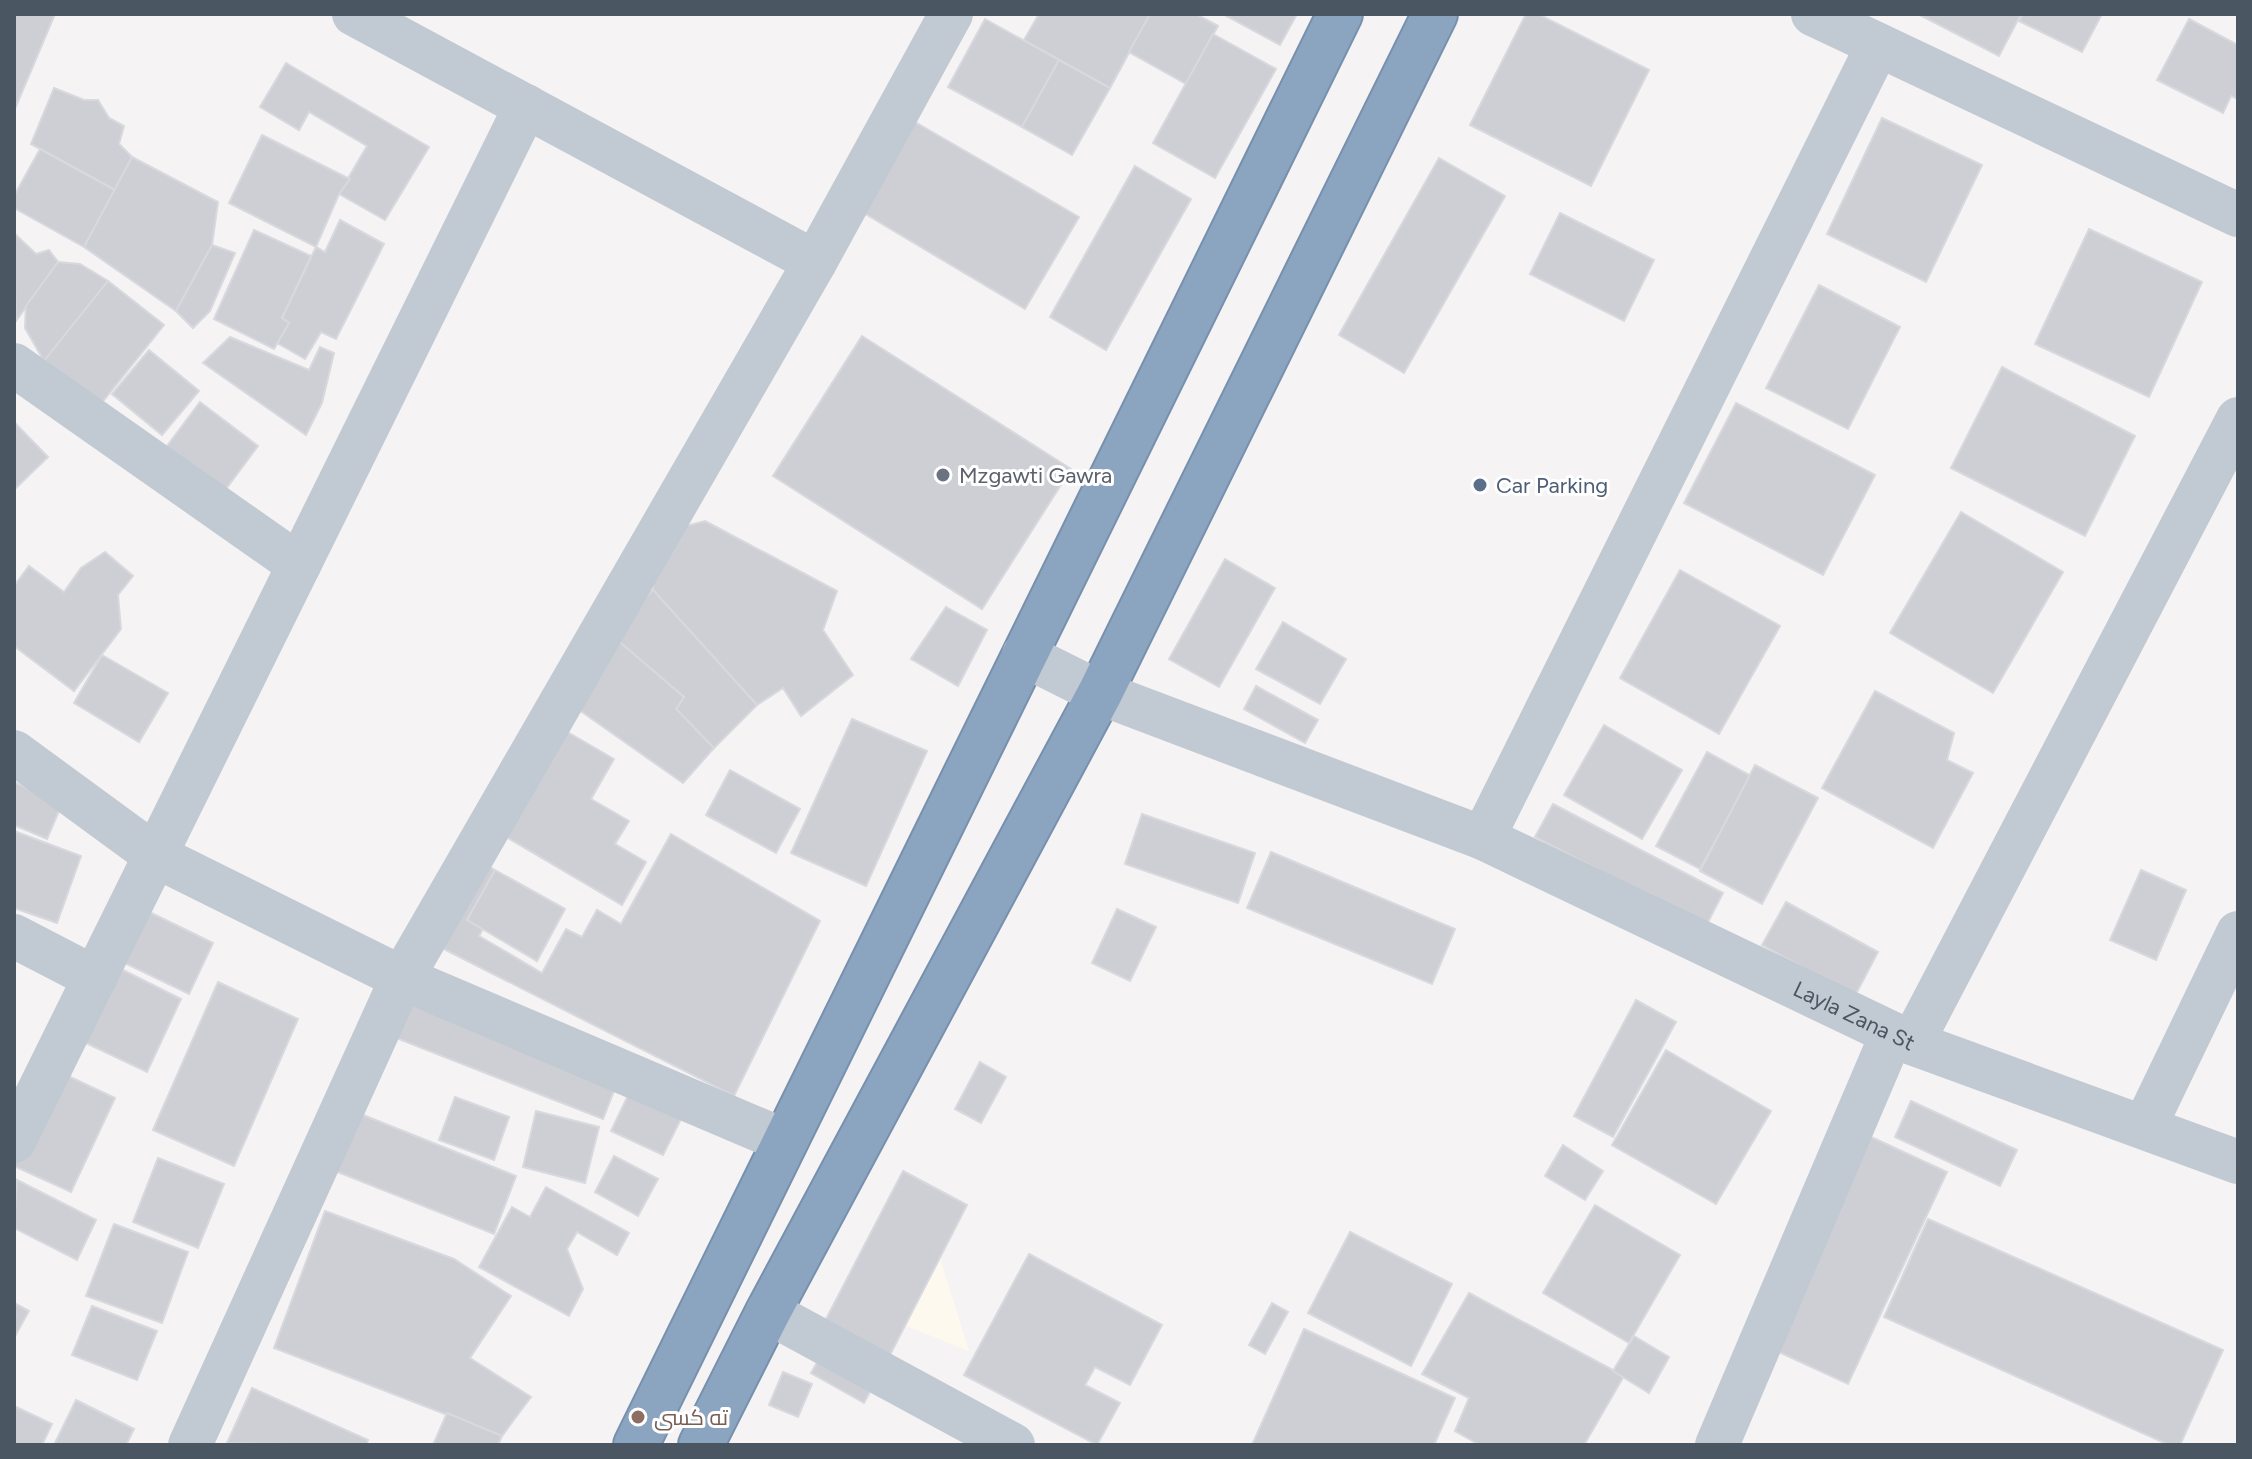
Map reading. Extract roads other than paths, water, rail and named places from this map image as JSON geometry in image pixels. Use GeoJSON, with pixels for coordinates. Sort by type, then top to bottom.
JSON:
{"type":"FeatureCollection","features":[{"type":"Feature","properties":{"kind":"highway"},"geometry":{"type":"LineString","coordinates":[[636,1445],[1340,14]]}},
{"type":"Feature","properties":{"kind":"highway"},"geometry":{"type":"LineString","coordinates":[[701,1445],[768,1312],[1100,693],[1435,14]]}},
{"type":"Feature","properties":{"kind":"street"},"geometry":{"type":"LineString","coordinates":[[354,14],[815,262]]}},
{"type":"Feature","properties":{"kind":"street"},"geometry":{"type":"LineString","coordinates":[[190,1445],[402,978],[815,262],[951,14]]}},
{"type":"Feature","properties":{"kind":"street"},"geometry":{"type":"LineString","coordinates":[[1813,14],[2238,215]]}},
{"type":"Feature","properties":{"kind":"street"},"geometry":{"type":"LineString","coordinates":[[1483,838],[1878,45]]}},
{"type":"Feature","properties":{"kind":"street"},"geometry":{"type":"LineString","coordinates":[[14,1141],[526,106]]}},
{"type":"Feature","properties":{"kind":"street"},"geometry":{"type":"LineString","coordinates":[[14,365],[299,565]]}},
{"type":"Feature","properties":{"kind":"street"},"geometry":{"type":"LineString","coordinates":[[1717,1445],[1902,1038],[2238,419]]}},
{"type":"Feature","properties":{"kind":"street","name":"Layla Zana St"},"geometry":{"type":"LineString","coordinates":[[1024,655],[1100,693],[1483,838],[1902,1038],[2238,1162]]}},
{"type":"Feature","properties":{"kind":"street"},"geometry":{"type":"LineString","coordinates":[[14,752],[156,856],[402,978],[785,1141]]}},
{"type":"Feature","properties":{"kind":"street"},"geometry":{"type":"LineString","coordinates":[[2145,1126],[2238,933]]}},
{"type":"Feature","properties":{"kind":"street"},"geometry":{"type":"LineString","coordinates":[[14,936],[95,978]]}},
{"type":"Feature","properties":{"kind":"street"},"geometry":{"type":"LineString","coordinates":[[768,1312],[1013,1445]]}},
{"type":"Feature","properties":{"kind":"place","name":"Mzgawti Gawra"},"geometry":{"type":"Point","coordinates":[943,475]}},
{"type":"Feature","properties":{"kind":"place","name":"Car Parking"},"geometry":{"type":"Point","coordinates":[1480,485]}},
{"type":"Feature","properties":{"kind":"place","name":"ته كسى"},"geometry":{"type":"Point","coordinates":[638,1417]}}]}
